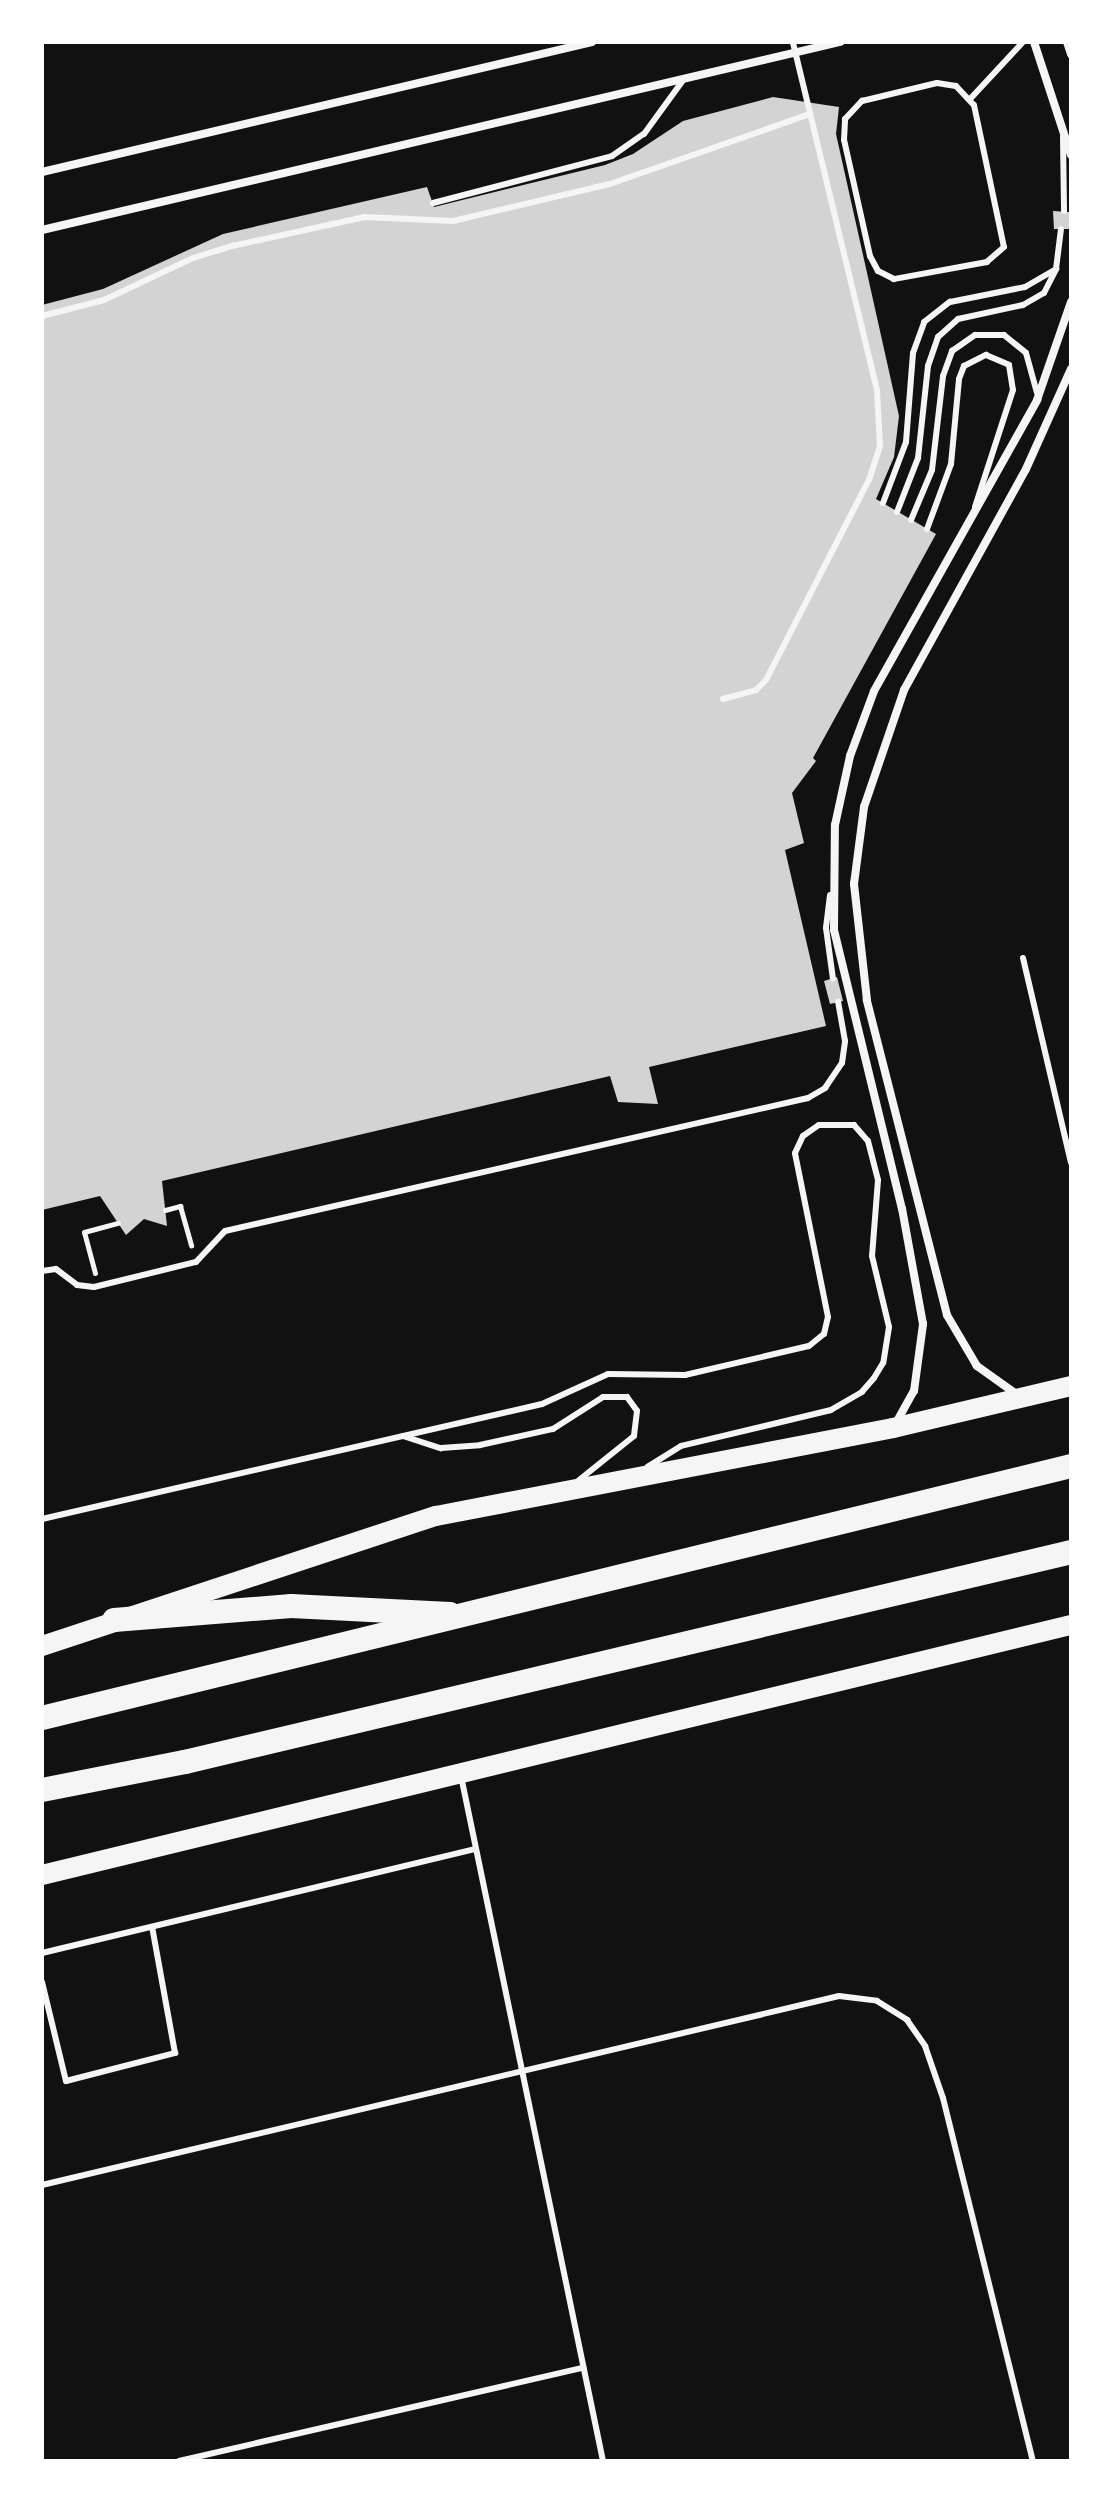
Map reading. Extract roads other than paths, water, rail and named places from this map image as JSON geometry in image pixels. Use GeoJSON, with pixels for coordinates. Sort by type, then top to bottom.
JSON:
{"type":"FeatureCollection","features":[{"type":"Feature","properties":{"kind":"highway"},"geometry":{"type":"LineString","coordinates":[[42,1718],[1071,1466]]}},
{"type":"Feature","properties":{"kind":"highway"},"geometry":{"type":"LineString","coordinates":[[42,1790],[185,1762],[1071,1552]]}},
{"type":"Feature","properties":{"kind":"highway"},"geometry":{"type":"LineString","coordinates":[[114,1620],[291,1606],[468,1616]]}},
{"type":"Feature","properties":{"kind":"main road"},"geometry":{"type":"LineString","coordinates":[[42,1646],[372,1534],[567,1490],[633,1480],[893,1428],[1071,1386]]}},
{"type":"Feature","properties":{"kind":"main road"},"geometry":{"type":"LineString","coordinates":[[42,1875],[461,1776],[1071,1625]]}},
{"type":"Feature","properties":{"kind":"street"},"geometry":{"type":"LineString","coordinates":[[42,172],[592,42]]}},
{"type":"Feature","properties":{"kind":"street"},"geometry":{"type":"LineString","coordinates":[[42,230],[840,42]]}},
{"type":"Feature","properties":{"kind":"street"},"geometry":{"type":"LineString","coordinates":[[1034,42],[1059,110],[1071,155]]}},
{"type":"Feature","properties":{"kind":"street"},"geometry":{"type":"LineString","coordinates":[[1067,42],[1071,54]]}},
{"type":"Feature","properties":{"kind":"street"},"geometry":{"type":"LineString","coordinates":[[893,1428],[914,1391],[923,1324],[902,1209],[845,987],[830,895],[835,825],[861,722],[889,662],[972,520],[1037,400],[1071,302]]}},
{"type":"Feature","properties":{"kind":"street"},"geometry":{"type":"LineString","coordinates":[[1023,1399],[977,1366],[947,1315],[867,1000],[854,884],[864,807],[904,690],[1026,469],[1071,369]]}},
{"type":"Feature","properties":{"kind":"lane"},"geometry":{"type":"LineString","coordinates":[[723,699],[756,690],[766,680],[869,480],[880,446],[877,390],[793,42]]}},
{"type":"Feature","properties":{"kind":"lane"},"geometry":{"type":"LineString","coordinates":[[971,98],[1023,42]]}},
{"type":"Feature","properties":{"kind":"lane"},"geometry":{"type":"LineString","coordinates":[[433,203],[612,156],[644,134],[685,78]]}},
{"type":"Feature","properties":{"kind":"lane"},"geometry":{"type":"LineString","coordinates":[[937,83],[956,86],[971,98],[1005,230],[1004,247],[987,262],[902,279],[886,276],[870,256],[844,140],[845,119],[862,101],[937,83]]}},
{"type":"Feature","properties":{"kind":"lane"},"geometry":{"type":"LineString","coordinates":[[1059,110],[1064,211]]}},
{"type":"Feature","properties":{"kind":"lane"},"geometry":{"type":"LineString","coordinates":[[42,316],[104,300],[193,258],[232,246],[365,217],[453,221],[610,184],[810,114]]}},
{"type":"Feature","properties":{"kind":"lane"},"geometry":{"type":"LineString","coordinates":[[897,512],[918,458],[928,366],[938,337],[971,314],[1035,300],[1056,269],[1061,229]]}},
{"type":"Feature","properties":{"kind":"lane"},"geometry":{"type":"LineString","coordinates":[[883,503],[906,442],[913,353],[924,322],[950,302],[1025,287],[1056,269]]}},
{"type":"Feature","properties":{"kind":"lane"},"geometry":{"type":"LineString","coordinates":[[911,520],[938,444],[946,363],[962,341],[989,333],[1016,342],[1033,367],[1037,400]]}},
{"type":"Feature","properties":{"kind":"lane"},"geometry":{"type":"LineString","coordinates":[[927,529],[951,464],[959,379],[964,366],[986,355],[1009,365],[1013,390],[972,520]]}},
{"type":"Feature","properties":{"kind":"lane"},"geometry":{"type":"LineString","coordinates":[[830,895],[827,945],[833,979]]}},
{"type":"Feature","properties":{"kind":"lane"},"geometry":{"type":"LineString","coordinates":[[1023,958],[1071,1162]]}},
{"type":"Feature","properties":{"kind":"lane"},"geometry":{"type":"LineString","coordinates":[[42,1271],[64,1272],[85,1288],[98,1286],[196,1262],[225,1231],[808,1098],[825,1088],[842,1063],[845,1041],[838,1002]]}},
{"type":"Feature","properties":{"kind":"lane"},"geometry":{"type":"LineString","coordinates":[[42,1519],[557,1399],[608,1374],[685,1375],[817,1341],[828,1317],[795,1153],[803,1136],[819,1125],[854,1125],[868,1141],[878,1180],[872,1256],[889,1327],[883,1363],[874,1378],[862,1392],[831,1410],[681,1446],[633,1480]]}},
{"type":"Feature","properties":{"kind":"lane"},"geometry":{"type":"LineString","coordinates":[[403,1436],[441,1448],[480,1445],[553,1429],[603,1397],[627,1397],[637,1411],[634,1436],[567,1490]]}},
{"type":"Feature","properties":{"kind":"lane"},"geometry":{"type":"LineString","coordinates":[[461,1776],[603,2461]]}},
{"type":"Feature","properties":{"kind":"lane"},"geometry":{"type":"LineString","coordinates":[[42,1953],[476,1849]]}},
{"type":"Feature","properties":{"kind":"lane"},"geometry":{"type":"LineString","coordinates":[[42,1982],[66,2081],[175,2053],[152,1927]]}},
{"type":"Feature","properties":{"kind":"lane"},"geometry":{"type":"LineString","coordinates":[[42,2185],[520,2069],[839,1996],[877,2001],[907,2020],[925,2046],[943,2098],[1033,2461]]}},
{"type":"Feature","properties":{"kind":"lane"},"geometry":{"type":"LineString","coordinates":[[179,2461],[583,2368]]}}]}
